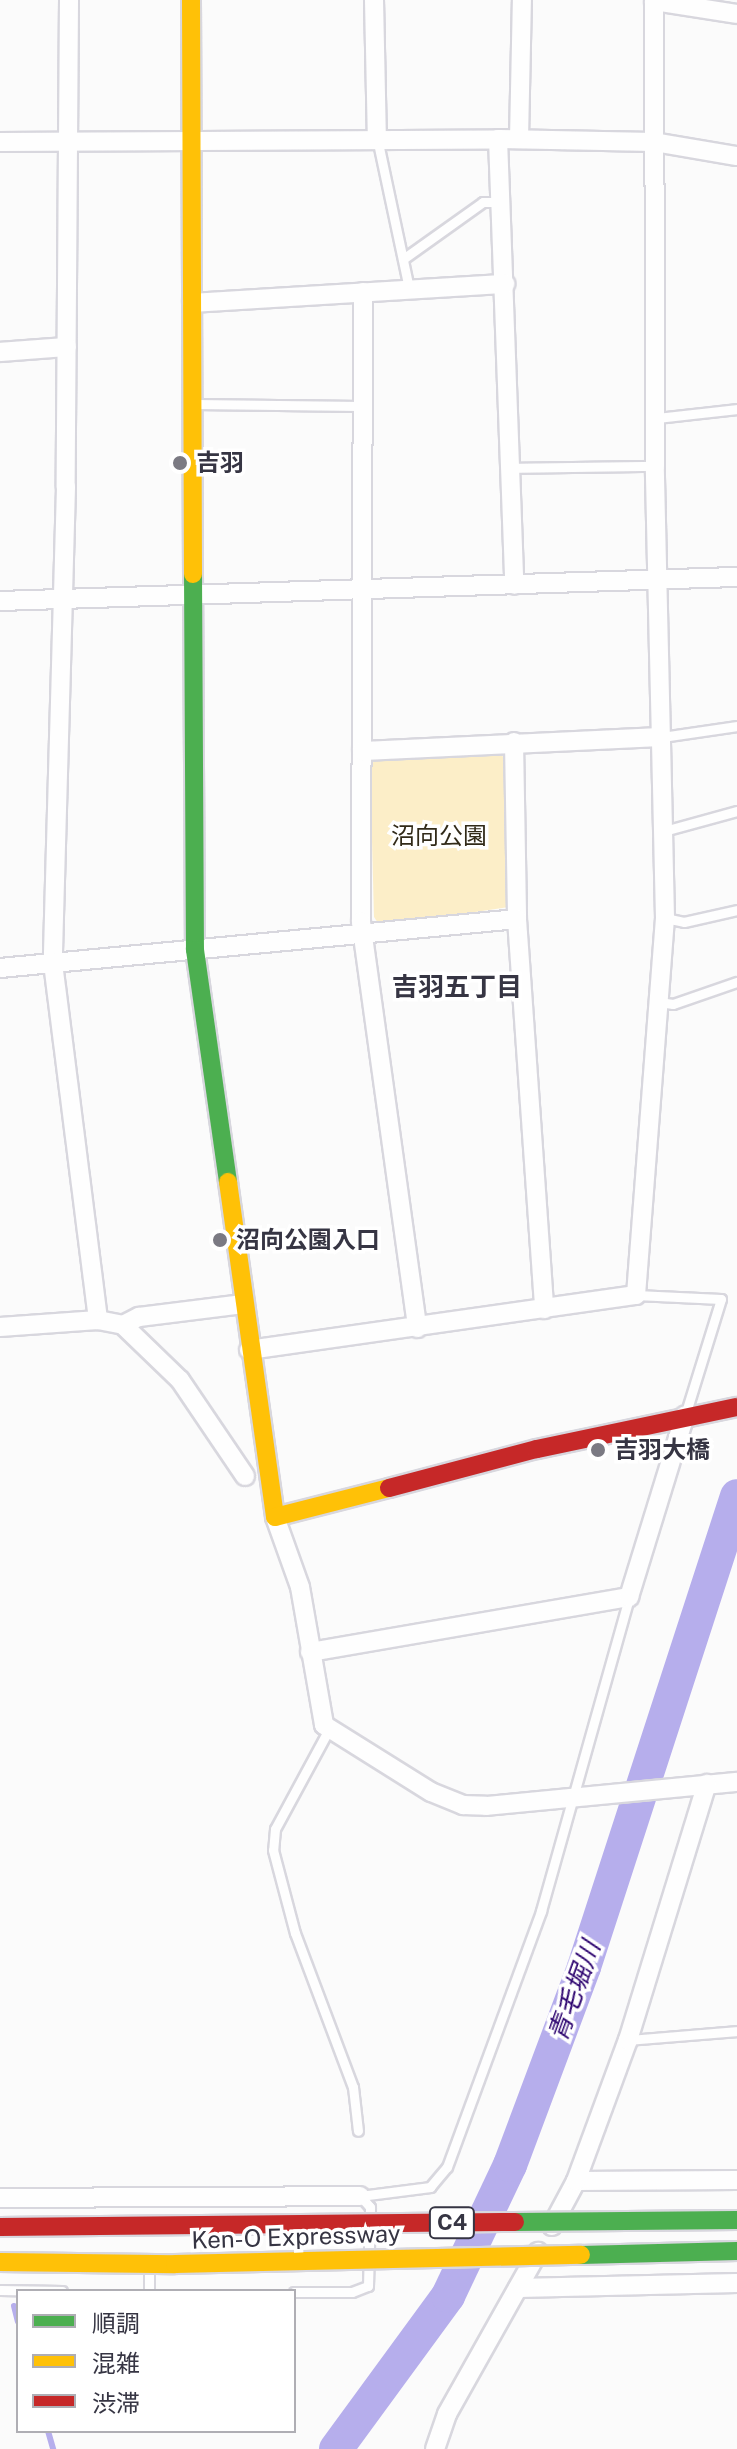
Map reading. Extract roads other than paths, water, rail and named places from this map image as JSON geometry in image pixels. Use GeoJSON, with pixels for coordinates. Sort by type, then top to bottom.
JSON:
{"type":"FeatureCollection","features":[{"type":"Feature","properties":{"kind":"main road"},"geometry":{"type":"LineString","coordinates":[[191,0],[195,950],[249,1350],[275,1517],[694,1413],[737,1407]]}},
{"type":"Feature","properties":{"kind":"main road","name":"Ken-O Expressway"},"geometry":{"type":"LineString","coordinates":[[0,2227],[737,2220]]}},
{"type":"Feature","properties":{"kind":"main road","name":"Ken-O Expressway"},"geometry":{"type":"LineString","coordinates":[[0,2262],[175,2264],[737,2251]]}},
{"type":"Feature","properties":{"kind":"street"},"geometry":{"type":"LineString","coordinates":[[69,0],[63,599],[53,963],[98,1320]]}},
{"type":"Feature","properties":{"kind":"street"},"geometry":{"type":"LineString","coordinates":[[374,0],[377,138]]}},
{"type":"Feature","properties":{"kind":"street"},"geometry":{"type":"LineString","coordinates":[[519,139],[522,0]]}},
{"type":"Feature","properties":{"kind":"street"},"geometry":{"type":"LineString","coordinates":[[249,1350],[636,1295],[665,918],[656,579],[654,1],[737,14]]}},
{"type":"Feature","properties":{"kind":"street"},"geometry":{"type":"LineString","coordinates":[[0,142],[192,138],[519,139],[654,142],[737,156]]}},
{"type":"Feature","properties":{"kind":"street"},"geometry":{"type":"LineString","coordinates":[[498,139],[505,284],[507,468],[514,585]]}},
{"type":"Feature","properties":{"kind":"street"},"geometry":{"type":"LineString","coordinates":[[192,303],[505,284]]}},
{"type":"Feature","properties":{"kind":"street"},"geometry":{"type":"LineString","coordinates":[[363,292],[360,406],[363,935],[417,1328]]}},
{"type":"Feature","properties":{"kind":"street"},"geometry":{"type":"LineString","coordinates":[[0,352],[67,347]]}},
{"type":"Feature","properties":{"kind":"street"},"geometry":{"type":"LineString","coordinates":[[0,601],[737,577]]}},
{"type":"Feature","properties":{"kind":"street"},"geometry":{"type":"LineString","coordinates":[[362,751],[662,737]]}},
{"type":"Feature","properties":{"kind":"street"},"geometry":{"type":"LineString","coordinates":[[514,742],[517,919],[544,1309]]}},
{"type":"Feature","properties":{"kind":"street"},"geometry":{"type":"LineString","coordinates":[[0,968],[517,919]]}},
{"type":"Feature","properties":{"kind":"street"},"geometry":{"type":"LineString","coordinates":[[123,1325],[139,1317],[243,1304]]}},
{"type":"Feature","properties":{"kind":"street"},"geometry":{"type":"LineString","coordinates":[[0,1327],[98,1320],[123,1325],[180,1380],[245,1476]]}},
{"type":"Feature","properties":{"kind":"street"},"geometry":{"type":"LineString","coordinates":[[310,1652],[629,1597],[694,1413]]}},
{"type":"Feature","properties":{"kind":"street"},"geometry":{"type":"LineString","coordinates":[[275,1517],[300,1587],[320,1717],[328,1731],[431,1792],[463,1805],[737,1782]]}},
{"type":"Feature","properties":{"kind":"street"},"geometry":{"type":"LineString","coordinates":[[435,2449],[447,2414],[576,2181],[628,2040],[703,1785]]}},
{"type":"Feature","properties":{"kind":"street"},"geometry":{"type":"LineString","coordinates":[[576,2181],[737,2180]]}},
{"type":"Feature","properties":{"kind":"street"},"geometry":{"type":"LineString","coordinates":[[0,2198],[360,2196]]}},
{"type":"Feature","properties":{"kind":"street"},"geometry":{"type":"LineString","coordinates":[[518,2288],[737,2283]]}},
{"type":"Feature","properties":{"kind":"lane"},"geometry":{"type":"LineString","coordinates":[[377,138],[409,289]]}},
{"type":"Feature","properties":{"kind":"lane"},"geometry":{"type":"LineString","coordinates":[[403,259],[483,202],[501,202]]}},
{"type":"Feature","properties":{"kind":"lane"},"geometry":{"type":"LineString","coordinates":[[191,404],[360,406]]}},
{"type":"Feature","properties":{"kind":"lane"},"geometry":{"type":"LineString","coordinates":[[657,418],[737,409]]}},
{"type":"Feature","properties":{"kind":"lane"},"geometry":{"type":"LineString","coordinates":[[507,468],[655,466]]}},
{"type":"Feature","properties":{"kind":"lane"},"geometry":{"type":"LineString","coordinates":[[662,737],[737,726]]}},
{"type":"Feature","properties":{"kind":"lane"},"geometry":{"type":"LineString","coordinates":[[664,831],[737,811]]}},
{"type":"Feature","properties":{"kind":"lane"},"geometry":{"type":"LineString","coordinates":[[665,918],[684,922],[737,910]]}},
{"type":"Feature","properties":{"kind":"lane"},"geometry":{"type":"LineString","coordinates":[[659,1002],[673,1004],[737,982]]}},
{"type":"Feature","properties":{"kind":"lane"},"geometry":{"type":"LineString","coordinates":[[636,1295],[721,1299],[694,1413]]}},
{"type":"Feature","properties":{"kind":"lane"},"geometry":{"type":"LineString","coordinates":[[360,2196],[430,2187],[447,2167],[510,2006],[578,1795],[629,1597]]}},
{"type":"Feature","properties":{"kind":"lane"},"geometry":{"type":"LineString","coordinates":[[328,1731],[275,1829],[273,1850],[295,1933],[353,2087],[358,2131]]}},
{"type":"Feature","properties":{"kind":"lane"},"geometry":{"type":"LineString","coordinates":[[628,2040],[737,2031]]}},
{"type":"Feature","properties":{"kind":"lane"},"geometry":{"type":"LineString","coordinates":[[296,2292],[352,2292],[368,2286],[370,2207],[360,2196]]}},
{"type":"Feature","properties":{"kind":"lane"},"geometry":{"type":"LineString","coordinates":[[149,2198],[149,2289]]}},
{"type":"Feature","properties":{"kind":"waterway","name":"青毛堀川"},"geometry":{"type":"LineString","coordinates":[[336,2449],[448,2296],[510,2165],[584,1967],[737,1496]]}},
{"type":"Feature","properties":{"kind":"waterway"},"geometry":{"type":"LineString","coordinates":[[14,2306],[16,2314]]}},
{"type":"Feature","properties":{"kind":"waterway"},"geometry":{"type":"LineString","coordinates":[[49,2433],[53,2449]]}},
{"type":"Feature","properties":{"kind":"place","name":"吉羽"},"geometry":{"type":"Point","coordinates":[180,463]}},
{"type":"Feature","properties":{"kind":"place","name":"沼向公園入口"},"geometry":{"type":"Point","coordinates":[220,1240]}},
{"type":"Feature","properties":{"kind":"place","name":"吉羽大橋"},"geometry":{"type":"Point","coordinates":[598,1450]}},
{"type":"Feature","properties":{"kind":"district","name":"吉羽五丁目"},"geometry":{"type":"Point","coordinates":[457,987]}},
{"type":"Feature","properties":{"kind":"park label","name":"沼向公園"},"geometry":{"type":"Point","coordinates":[439,836]}}]}
